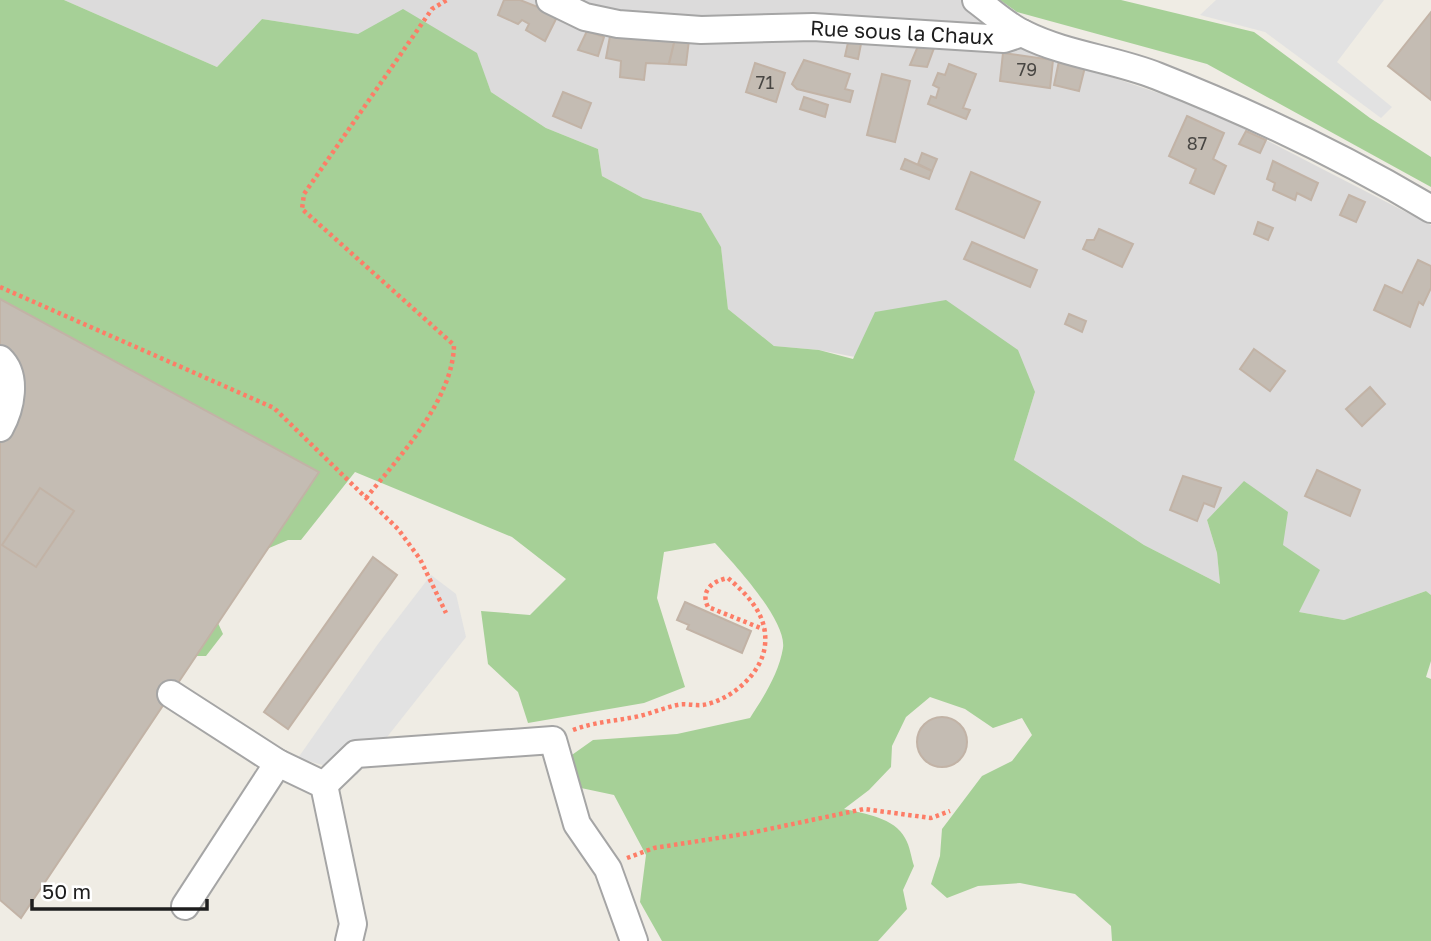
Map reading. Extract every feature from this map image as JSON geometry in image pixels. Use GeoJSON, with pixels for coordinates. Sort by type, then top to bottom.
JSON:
{"type":"FeatureCollection","features":[{"type":"Feature","properties":{"kind":"street","name":"Rue sous la Chaux"},"geometry":{"type":"LineString","coordinates":[[550,0],[585,17],[618,24],[701,30],[813,27],[1004,39],[1022,33],[1052,46],[1153,74],[1236,108],[1389,184],[1431,209]]}},
{"type":"Feature","properties":{"kind":"street"},"geometry":{"type":"LineString","coordinates":[[976,0],[1022,33]]}},
{"type":"Feature","properties":{"kind":"street"},"geometry":{"type":"LineString","coordinates":[[0,359],[12,386],[6,416],[0,428]]}},
{"type":"Feature","properties":{"kind":"street"},"geometry":{"type":"LineString","coordinates":[[171,694],[278,763],[324,785]]}},
{"type":"Feature","properties":{"kind":"street"},"geometry":{"type":"LineString","coordinates":[[324,785],[356,754],[553,740],[577,824],[608,869],[634,941]]}},
{"type":"Feature","properties":{"kind":"street"},"geometry":{"type":"LineString","coordinates":[[185,906],[278,763]]}},
{"type":"Feature","properties":{"kind":"street"},"geometry":{"type":"LineString","coordinates":[[324,785],[354,925],[349,941]]}},
{"type":"Feature","properties":{"kind":"path"},"geometry":{"type":"LineString","coordinates":[[366,498],[426,422],[453,360],[454,345],[302,209],[304,194],[432,9],[447,0]]}},
{"type":"Feature","properties":{"kind":"path"},"geometry":{"type":"LineString","coordinates":[[0,287],[274,408],[398,529],[420,559],[446,613]]}},
{"type":"Feature","properties":{"kind":"path"},"geometry":{"type":"LineString","coordinates":[[553,740],[595,722],[633,717],[678,704],[706,705],[734,694],[762,661],[765,643],[763,629],[761,618],[750,597],[728,578],[718,580],[706,591],[704,600],[712,611],[763,629]]}},
{"type":"Feature","properties":{"kind":"path"},"geometry":{"type":"LineString","coordinates":[[608,869],[654,848],[750,833],[864,809],[931,818],[950,811]]}},
{"type":"Feature","properties":{"kind":"shaded area"},"geometry":{"type":"Polygon","coordinates":[[[64,0],[964,0],[1041,53],[1208,110],[1431,225],[1431,595],[1426,591],[1344,620],[1299,612],[1207,520],[1217,553],[1220,584],[1144,545],[1014,460],[1035,392],[819,350],[774,346],[728,309],[721,248],[701,213],[643,198],[602,176],[598,149],[546,128],[491,92],[476,53],[262,19],[217,67],[64,0]]]}},
{"type":"Feature","properties":{"kind":"shaded area"},"geometry":{"type":"Polygon","coordinates":[[[1216,0],[1384,0],[1337,62],[1392,107],[1381,118],[1265,32],[1200,15],[1216,0]]]}},
{"type":"Feature","properties":{"kind":"shaded area"},"geometry":{"type":"Polygon","coordinates":[[[431,575],[456,594],[466,637],[357,775],[298,758],[378,644],[431,575]]]}},
{"type":"Feature","properties":{"kind":"green space"},"geometry":{"type":"Polygon","coordinates":[[[0,0],[64,0],[217,67],[262,19],[358,34],[403,9],[477,53],[491,92],[546,128],[598,149],[602,176],[643,198],[701,213],[721,247],[728,309],[774,346],[819,350],[853,359],[875,312],[946,300],[1018,350],[1035,392],[1014,460],[1144,545],[1220,584],[1217,553],[1207,520],[1244,481],[1288,512],[1283,545],[1320,570],[1299,612],[1344,620],[1426,591],[1431,595],[1431,661],[1426,677],[1431,679],[1431,941],[1112,941],[1111,926],[1075,894],[1020,883],[978,886],[947,898],[931,884],[940,856],[942,829],[982,776],[1012,761],[1032,735],[1022,718],[993,728],[965,709],[930,697],[906,717],[892,746],[891,767],[869,790],[844,809],[878,818],[894,826],[907,841],[914,866],[903,890],[907,909],[878,941],[662,941],[640,902],[646,855],[614,795],[581,788],[569,757],[593,740],[677,734],[750,718],[778,667],[783,648],[782,636],[757,592],[715,543],[664,552],[657,598],[685,687],[644,703],[528,723],[518,692],[488,664],[481,611],[530,615],[566,579],[512,537],[355,472],[301,540],[288,540],[262,551],[218,623],[223,634],[206,656],[185,656],[0,463],[0,0]]]}},
{"type":"Feature","properties":{"kind":"green space"},"geometry":{"type":"Polygon","coordinates":[[[1000,0],[1121,0],[1254,32],[1370,118],[1431,157],[1431,187],[1207,64],[1017,12],[1000,0]]]}},
{"type":"Feature","properties":{"kind":"building"},"geometry":{"type":"Polygon","coordinates":[[[504,0],[520,0],[558,15],[545,41],[526,30],[529,24],[522,20],[518,24],[498,15],[504,0]]]}},
{"type":"Feature","properties":{"kind":"building"},"geometry":{"type":"Polygon","coordinates":[[[1431,12],[1431,100],[1388,66],[1431,12]]]}},
{"type":"Feature","properties":{"kind":"building"},"geometry":{"type":"Polygon","coordinates":[[[587,31],[604,37],[598,56],[578,50],[587,31]]]}},
{"type":"Feature","properties":{"kind":"building"},"geometry":{"type":"Polygon","coordinates":[[[610,36],[648,40],[675,39],[669,64],[646,63],[644,80],[620,77],[621,61],[606,58],[610,36]]]}},
{"type":"Feature","properties":{"kind":"building"},"geometry":{"type":"Polygon","coordinates":[[[849,38],[862,39],[858,59],[845,56],[849,38]]]}},
{"type":"Feature","properties":{"kind":"building"},"geometry":{"type":"Polygon","coordinates":[[[675,39],[689,40],[686,65],[669,64],[675,39]]]}},
{"type":"Feature","properties":{"kind":"building"},"geometry":{"type":"Polygon","coordinates":[[[918,46],[934,48],[927,67],[910,65],[918,46]]]}},
{"type":"Feature","properties":{"kind":"building"},"geometry":{"type":"Polygon","coordinates":[[[1003,53],[1053,60],[1050,88],[1000,81],[1003,53]]]}},
{"type":"Feature","properties":{"kind":"building"},"geometry":{"type":"Polygon","coordinates":[[[804,60],[850,74],[845,89],[853,91],[850,102],[797,89],[792,84],[804,60]]]}},
{"type":"Feature","properties":{"kind":"building"},"geometry":{"type":"Polygon","coordinates":[[[1059,61],[1085,67],[1079,91],[1054,85],[1059,61]]]}},
{"type":"Feature","properties":{"kind":"building"},"geometry":{"type":"Polygon","coordinates":[[[755,63],[785,73],[776,102],[746,92],[755,63]]]}},
{"type":"Feature","properties":{"kind":"building"},"geometry":{"type":"Polygon","coordinates":[[[949,64],[976,74],[963,108],[970,110],[966,119],[928,104],[931,96],[936,98],[939,88],[933,85],[938,73],[945,75],[949,64]]]}},
{"type":"Feature","properties":{"kind":"building"},"geometry":{"type":"Polygon","coordinates":[[[882,74],[910,81],[895,142],[867,135],[882,74]]]}},
{"type":"Feature","properties":{"kind":"building"},"geometry":{"type":"Polygon","coordinates":[[[563,92],[591,103],[581,128],[553,116],[563,92]]]}},
{"type":"Feature","properties":{"kind":"building"},"geometry":{"type":"Polygon","coordinates":[[[804,97],[828,105],[825,117],[800,109],[804,97]]]}},
{"type":"Feature","properties":{"kind":"building"},"geometry":{"type":"Polygon","coordinates":[[[1187,116],[1224,133],[1213,159],[1226,166],[1214,194],[1190,183],[1196,169],[1169,156],[1187,116]]]}},
{"type":"Feature","properties":{"kind":"building"},"geometry":{"type":"Polygon","coordinates":[[[1246,131],[1266,140],[1260,153],[1239,144],[1246,131]]]}},
{"type":"Feature","properties":{"kind":"building"},"geometry":{"type":"Polygon","coordinates":[[[922,153],[937,159],[932,171],[918,164],[922,153]]]}},
{"type":"Feature","properties":{"kind":"building"},"geometry":{"type":"Polygon","coordinates":[[[905,159],[932,171],[929,179],[901,169],[905,159]]]}},
{"type":"Feature","properties":{"kind":"building"},"geometry":{"type":"Polygon","coordinates":[[[1273,161],[1318,183],[1311,200],[1297,193],[1295,200],[1273,190],[1275,183],[1267,179],[1273,161]]]}},
{"type":"Feature","properties":{"kind":"building"},"geometry":{"type":"Polygon","coordinates":[[[971,172],[1040,202],[1024,238],[956,209],[971,172]]]}},
{"type":"Feature","properties":{"kind":"building"},"geometry":{"type":"Polygon","coordinates":[[[1349,195],[1365,202],[1356,222],[1340,215],[1349,195]]]}},
{"type":"Feature","properties":{"kind":"building"},"geometry":{"type":"Polygon","coordinates":[[[1258,222],[1273,228],[1268,240],[1254,234],[1258,222]]]}},
{"type":"Feature","properties":{"kind":"building"},"geometry":{"type":"Polygon","coordinates":[[[1099,229],[1133,244],[1122,267],[1083,249],[1087,240],[1094,240],[1099,229]]]}},
{"type":"Feature","properties":{"kind":"building"},"geometry":{"type":"Polygon","coordinates":[[[972,242],[1037,270],[1030,287],[964,259],[972,242]]]}},
{"type":"Feature","properties":{"kind":"building"},"geometry":{"type":"Polygon","coordinates":[[[1418,260],[1431,266],[1431,288],[1423,305],[1419,302],[1410,327],[1374,310],[1385,285],[1402,293],[1418,260]]]}},
{"type":"Feature","properties":{"kind":"building"},"geometry":{"type":"Polygon","coordinates":[[[0,299],[319,472],[21,918],[0,900],[0,299]]]}},
{"type":"Feature","properties":{"kind":"building"},"geometry":{"type":"Polygon","coordinates":[[[1069,314],[1086,321],[1082,332],[1065,324],[1069,314]]]}},
{"type":"Feature","properties":{"kind":"building"},"geometry":{"type":"Polygon","coordinates":[[[1254,349],[1285,371],[1270,391],[1240,369],[1254,349]]]}},
{"type":"Feature","properties":{"kind":"building"},"geometry":{"type":"Polygon","coordinates":[[[1370,387],[1385,404],[1362,426],[1346,409],[1370,387]]]}},
{"type":"Feature","properties":{"kind":"building"},"geometry":{"type":"Polygon","coordinates":[[[1317,470],[1360,490],[1350,516],[1305,496],[1317,470]]]}},
{"type":"Feature","properties":{"kind":"building"},"geometry":{"type":"Polygon","coordinates":[[[1183,476],[1221,488],[1214,507],[1204,503],[1197,521],[1170,510],[1183,476]]]}},
{"type":"Feature","properties":{"kind":"building"},"geometry":{"type":"Polygon","coordinates":[[[40,488],[74,511],[36,567],[2,545],[40,488]]]}},
{"type":"Feature","properties":{"kind":"building"},"geometry":{"type":"Polygon","coordinates":[[[373,557],[397,575],[288,729],[264,712],[373,557]]]}},
{"type":"Feature","properties":{"kind":"building"},"geometry":{"type":"Polygon","coordinates":[[[685,602],[751,631],[742,653],[687,629],[689,625],[677,620],[685,602]]]}},
{"type":"Feature","properties":{"kind":"building"},"geometry":{"type":"Polygon","coordinates":[[[942,717],[960,724],[967,742],[960,760],[942,767],[924,760],[917,742],[924,724],[942,717]]]}}]}
